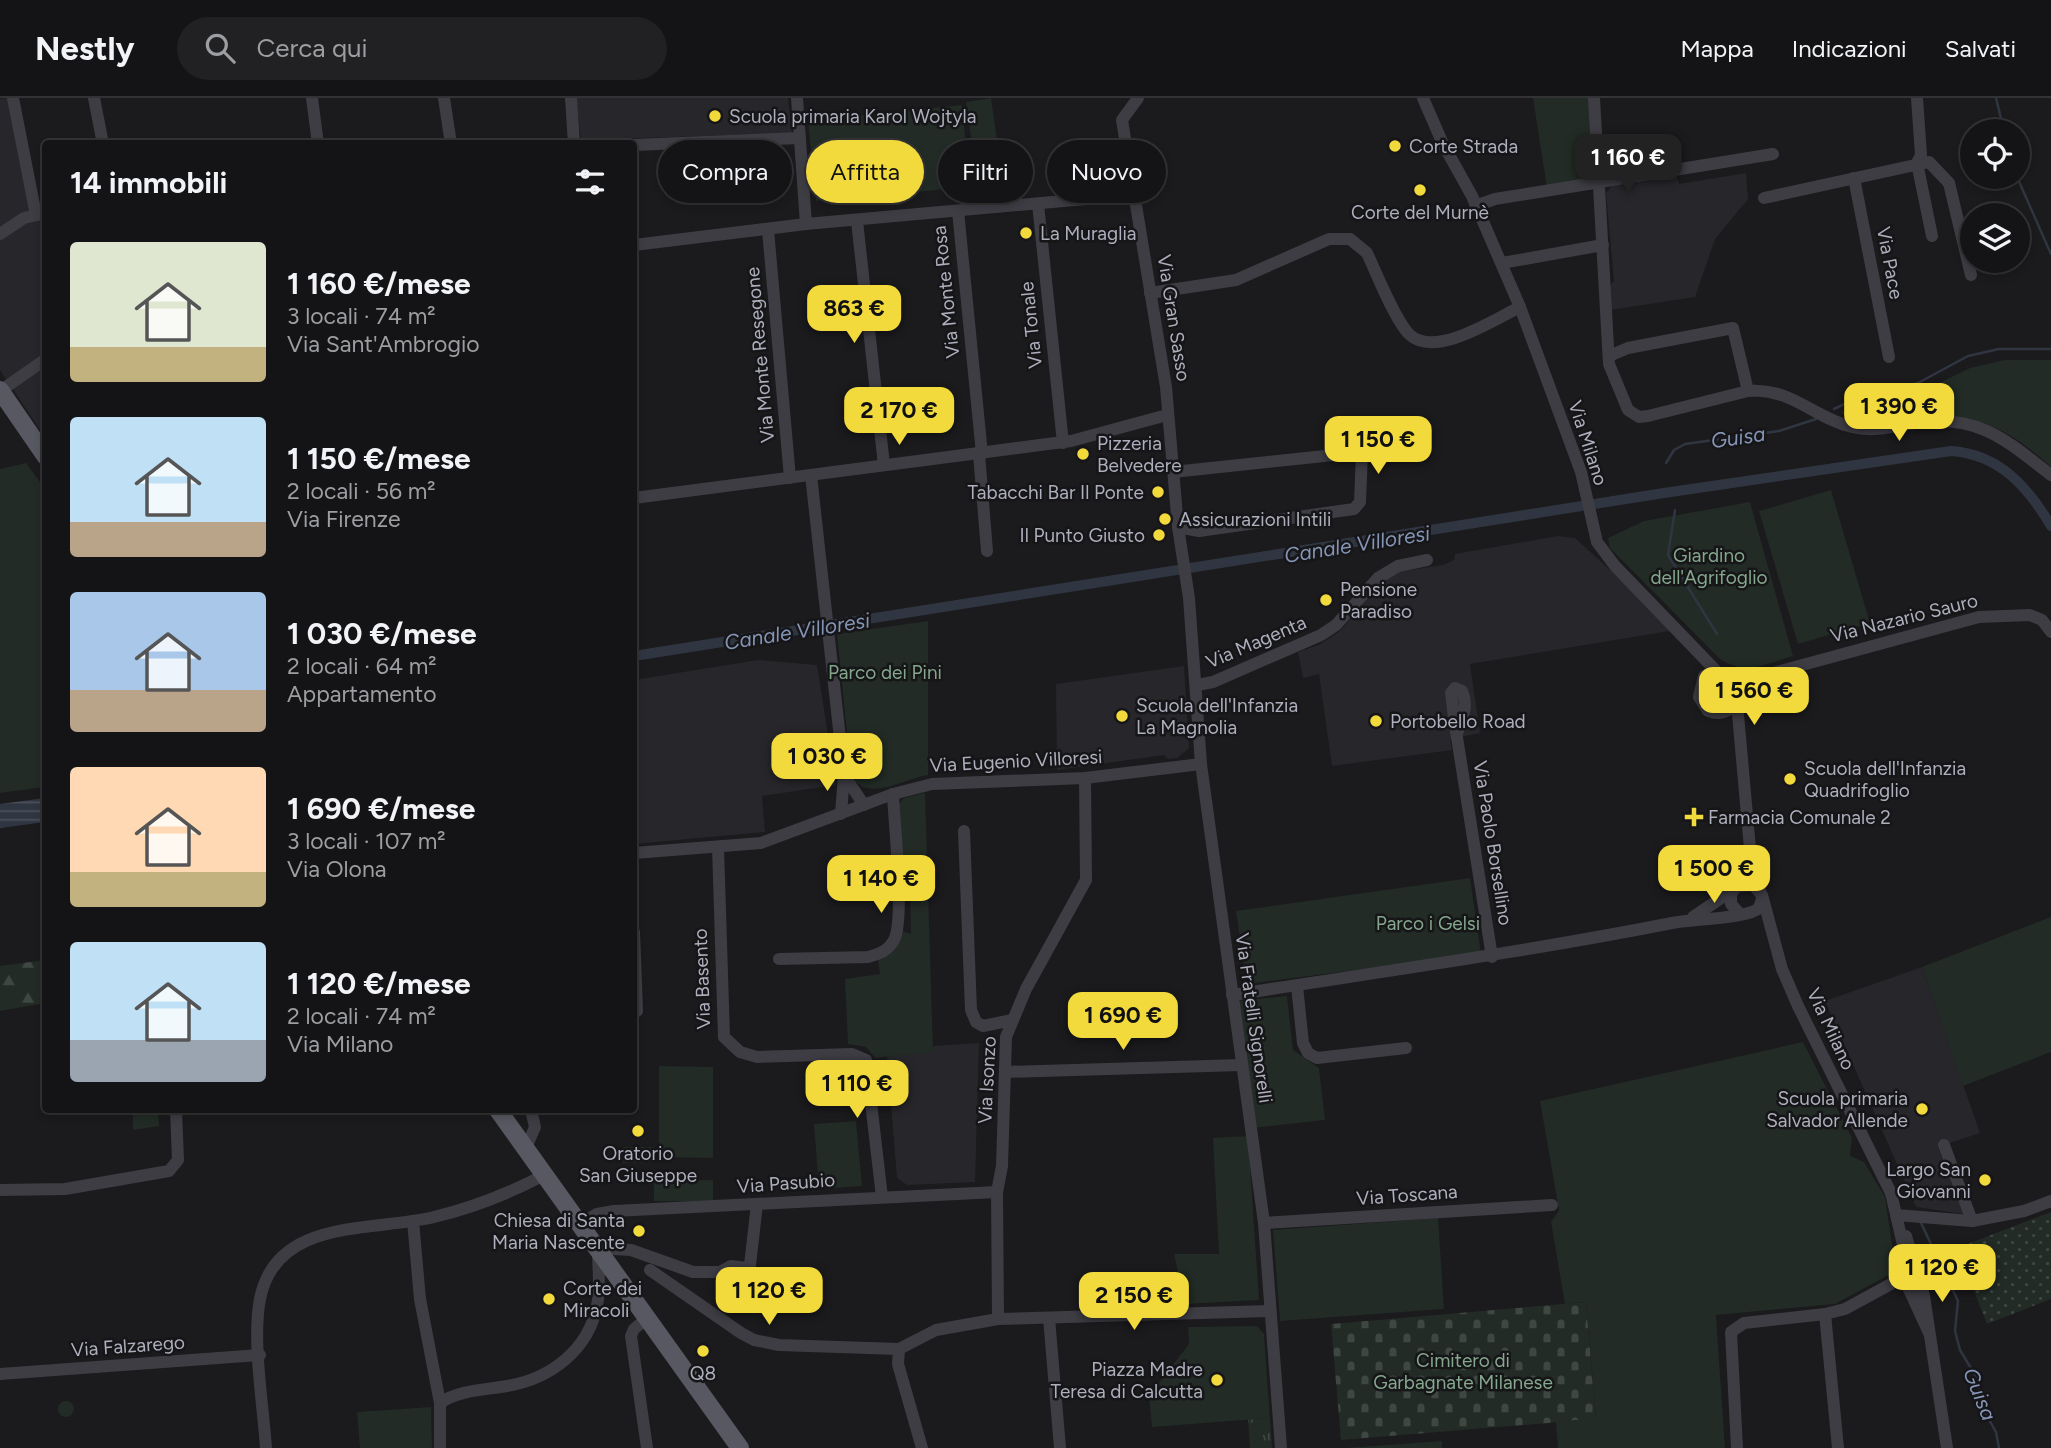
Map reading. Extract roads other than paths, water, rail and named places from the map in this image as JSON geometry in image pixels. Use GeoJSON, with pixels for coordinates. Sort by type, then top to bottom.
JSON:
{"type":"FeatureCollection","features":[{"type":"Feature","properties":{"kind":"main road"},"geometry":{"type":"LineString","coordinates":[[0,391],[42,451]]}},
{"type":"Feature","properties":{"kind":"main road"},"geometry":{"type":"LineString","coordinates":[[500,1113],[740,1448]]}},
{"type":"Feature","properties":{"kind":"street"},"geometry":{"type":"LineString","coordinates":[[13,98],[42,210]]}},
{"type":"Feature","properties":{"kind":"street"},"geometry":{"type":"LineString","coordinates":[[94,98],[102,140]]}},
{"type":"Feature","properties":{"kind":"street"},"geometry":{"type":"LineString","coordinates":[[312,98],[317,140]]}},
{"type":"Feature","properties":{"kind":"street"},"geometry":{"type":"LineString","coordinates":[[444,98],[450,140]]}},
{"type":"Feature","properties":{"kind":"street"},"geometry":{"type":"LineString","coordinates":[[571,98],[573,140]]}},
{"type":"Feature","properties":{"kind":"street"},"geometry":{"type":"LineString","coordinates":[[797,98],[806,224]]}},
{"type":"Feature","properties":{"kind":"street","name":"Via Gran Sasso"},"geometry":{"type":"LineString","coordinates":[[1125,140],[1122,120],[1138,98]]}},
{"type":"Feature","properties":{"kind":"street","name":"Via Milano"},"geometry":{"type":"LineString","coordinates":[[1423,98],[1502,263],[1520,307],[1584,481],[1591,524],[1597,542],[1606,555],[1731,687]]}},
{"type":"Feature","properties":{"kind":"street"},"geometry":{"type":"LineString","coordinates":[[1594,98],[1610,371],[1628,410],[1639,417],[1748,391],[1770,391],[1789,396],[1853,428],[1870,430],[1941,421],[1961,423],[1981,429],[2018,447],[2051,475]]}},
{"type":"Feature","properties":{"kind":"street"},"geometry":{"type":"LineString","coordinates":[[1917,98],[1921,156],[1917,163],[1932,236]]}},
{"type":"Feature","properties":{"kind":"street"},"geometry":{"type":"LineString","coordinates":[[637,145],[800,138]]}},
{"type":"Feature","properties":{"kind":"street"},"geometry":{"type":"LineString","coordinates":[[1475,206],[1495,199],[1773,154]]}},
{"type":"Feature","properties":{"kind":"street"},"geometry":{"type":"LineString","coordinates":[[1764,198],[1929,162],[1948,179],[1971,275]]}},
{"type":"Feature","properties":{"kind":"street","name":"Via Pace"},"geometry":{"type":"LineString","coordinates":[[1854,178],[1889,357]]}},
{"type":"Feature","properties":{"kind":"street"},"geometry":{"type":"LineString","coordinates":[[637,245],[806,224],[1050,203]]}},
{"type":"Feature","properties":{"kind":"street","name":"Via Gran Sasso"},"geometry":{"type":"LineString","coordinates":[[1136,203],[1166,387],[1178,527],[1188,593]]}},
{"type":"Feature","properties":{"kind":"street","name":"Via Tonale"},"geometry":{"type":"LineString","coordinates":[[1038,204],[1063,443]]}},
{"type":"Feature","properties":{"kind":"street","name":"Via Monte Rosa"},"geometry":{"type":"LineString","coordinates":[[957,211],[980,454],[986,551]]}},
{"type":"Feature","properties":{"kind":"street"},"geometry":{"type":"LineString","coordinates":[[0,234],[24,218],[42,214]]}},
{"type":"Feature","properties":{"kind":"street"},"geometry":{"type":"LineString","coordinates":[[857,221],[884,465]]}},
{"type":"Feature","properties":{"kind":"street","name":"Via Monte Resegone"},"geometry":{"type":"LineString","coordinates":[[768,230],[790,478]]}},
{"type":"Feature","properties":{"kind":"street"},"geometry":{"type":"LineString","coordinates":[[1150,293],[1228,282],[1317,243],[1341,237],[1358,244],[1367,253],[1404,329],[1417,340],[1437,344],[1450,340],[1520,307]]}},
{"type":"Feature","properties":{"kind":"street"},"geometry":{"type":"LineString","coordinates":[[1502,263],[1603,245]]}},
{"type":"Feature","properties":{"kind":"street"},"geometry":{"type":"LineString","coordinates":[[1608,350],[1733,328],[1748,391]]}},
{"type":"Feature","properties":{"kind":"street"},"geometry":{"type":"LineString","coordinates":[[0,391],[42,362]]}},
{"type":"Feature","properties":{"kind":"street"},"geometry":{"type":"LineString","coordinates":[[637,498],[1063,443],[1167,415]]}},
{"type":"Feature","properties":{"kind":"street"},"geometry":{"type":"LineString","coordinates":[[1173,472],[1362,452],[1360,502],[1354,509],[1199,531],[1178,527]]}},
{"type":"Feature","properties":{"kind":"street"},"geometry":{"type":"LineString","coordinates":[[811,475],[844,775],[841,814]]}},
{"type":"Feature","properties":{"kind":"street","name":"Via Magenta"},"geometry":{"type":"LineString","coordinates":[[1197,685],[1213,682],[1321,635],[1336,625],[1378,578],[1398,566],[1427,560]]}},
{"type":"Feature","properties":{"kind":"street","name":"Via Fratelli Signorelli"},"geometry":{"type":"LineString","coordinates":[[1188,593],[1201,764],[1264,1223],[1281,1448]]}},
{"type":"Feature","properties":{"kind":"street","name":"Via Nazario Sauro"},"geometry":{"type":"LineString","coordinates":[[1731,687],[1762,676],[1979,617],[2030,615],[2042,620],[2051,632]]}},
{"type":"Feature","properties":{"kind":"street","name":"Via Milano"},"geometry":{"type":"LineString","coordinates":[[1693,646],[1703,672],[1703,684]]}},
{"type":"Feature","properties":{"kind":"street"},"geometry":{"type":"LineString","coordinates":[[1731,687],[1711,678],[1703,684],[1699,693],[1702,705],[1717,713],[1729,726],[1740,755]]}},
{"type":"Feature","properties":{"kind":"street"},"geometry":{"type":"LineString","coordinates":[[1717,713],[1731,708],[1731,687]]}},
{"type":"Feature","properties":{"kind":"street"},"geometry":{"type":"LineString","coordinates":[[1731,687],[1748,825],[1750,866],[1735,888],[1731,904],[1740,914]]}},
{"type":"Feature","properties":{"kind":"street","name":"Via Paolo Borsellino"},"geometry":{"type":"LineString","coordinates":[[1457,734],[1492,957]]}},
{"type":"Feature","properties":{"kind":"street","name":"Via Eugenio Villoresi"},"geometry":{"type":"LineString","coordinates":[[637,853],[761,843],[893,794],[932,784],[1085,778],[1201,764]]}},
{"type":"Feature","properties":{"kind":"street"},"geometry":{"type":"LineString","coordinates":[[844,775],[864,805]]}},
{"type":"Feature","properties":{"kind":"street","name":"Via Isonzo"},"geometry":{"type":"LineString","coordinates":[[998,1320],[997,1192],[1002,1166],[1006,1037],[1012,1020],[1086,880],[1085,778]]}},
{"type":"Feature","properties":{"kind":"street"},"geometry":{"type":"LineString","coordinates":[[779,959],[868,957],[879,954],[893,941],[898,918],[893,794]]}},
{"type":"Feature","properties":{"kind":"street"},"geometry":{"type":"LineString","coordinates":[[1232,995],[1492,957],[1689,920],[1749,915],[1760,901],[1760,876],[1748,825]]}},
{"type":"Feature","properties":{"kind":"street"},"geometry":{"type":"LineString","coordinates":[[964,831],[971,1010],[976,1022],[983,1026],[1012,1020]]}},
{"type":"Feature","properties":{"kind":"street","name":"Via Basento"},"geometry":{"type":"LineString","coordinates":[[718,847],[724,1037],[748,1055],[852,1054],[862,1057],[869,1064],[878,1173],[883,1186],[879,1197]]}},
{"type":"Feature","properties":{"kind":"street"},"geometry":{"type":"LineString","coordinates":[[1689,920],[1735,888],[1753,885],[1760,901]]}},
{"type":"Feature","properties":{"kind":"street","name":"Via Milano"},"geometry":{"type":"LineString","coordinates":[[1760,901],[1798,1006],[1891,1194],[1903,1245],[1901,1272],[1929,1333]]}},
{"type":"Feature","properties":{"kind":"street"},"geometry":{"type":"LineString","coordinates":[[1297,986],[1303,1043],[1308,1054],[1317,1058],[1406,1048]]}},
{"type":"Feature","properties":{"kind":"street"},"geometry":{"type":"LineString","coordinates":[[1005,1072],[1241,1065]]}},
{"type":"Feature","properties":{"kind":"street"},"geometry":{"type":"LineString","coordinates":[[0,1190],[65,1189],[169,1171],[178,1160],[176,1113]]}},
{"type":"Feature","properties":{"kind":"street"},"geometry":{"type":"LineString","coordinates":[[526,1148],[535,1127],[532,1113]]}},
{"type":"Feature","properties":{"kind":"street"},"geometry":{"type":"LineString","coordinates":[[1944,1145],[1972,1221]]}},
{"type":"Feature","properties":{"kind":"street"},"geometry":{"type":"LineString","coordinates":[[266,1448],[260,1355],[260,1297],[269,1274],[286,1253],[316,1235],[413,1221],[489,1199],[544,1175]]}},
{"type":"Feature","properties":{"kind":"street","name":"Via Pasubio"},"geometry":{"type":"LineString","coordinates":[[580,1224],[597,1214],[614,1211],[997,1192]]}},
{"type":"Feature","properties":{"kind":"street"},"geometry":{"type":"LineString","coordinates":[[1898,1220],[1972,1221],[2024,1211],[2051,1201]]}},
{"type":"Feature","properties":{"kind":"street"},"geometry":{"type":"LineString","coordinates":[[440,1403],[456,1395],[531,1381],[547,1374],[568,1356],[588,1331],[595,1314],[597,1250],[631,1250],[693,1272],[720,1272],[732,1266],[747,1268],[757,1204]]}},
{"type":"Feature","properties":{"kind":"street","name":"Via Toscana"},"geometry":{"type":"LineString","coordinates":[[1264,1223],[1552,1205]]}},
{"type":"Feature","properties":{"kind":"street","name":"Via Milano"},"geometry":{"type":"LineString","coordinates":[[1898,1220],[1910,1245],[1921,1281],[1947,1446]]}},
{"type":"Feature","properties":{"kind":"street"},"geometry":{"type":"LineString","coordinates":[[413,1221],[420,1299],[440,1403],[440,1448]]}},
{"type":"Feature","properties":{"kind":"street"},"geometry":{"type":"LineString","coordinates":[[650,1270],[754,1340],[779,1345],[899,1349],[936,1330],[998,1320],[1269,1311]]}},
{"type":"Feature","properties":{"kind":"street"},"geometry":{"type":"LineString","coordinates":[[1737,1448],[1731,1332],[1744,1323],[1825,1314],[1845,1308],[1891,1284],[1901,1272],[1912,1273],[1921,1281]]}},
{"type":"Feature","properties":{"kind":"street"},"geometry":{"type":"LineString","coordinates":[[1891,1284],[1908,1287]]}},
{"type":"Feature","properties":{"kind":"street"},"geometry":{"type":"LineString","coordinates":[[1825,1314],[1838,1448]]}},
{"type":"Feature","properties":{"kind":"street"},"geometry":{"type":"LineString","coordinates":[[1049,1318],[1060,1448]]}},
{"type":"Feature","properties":{"kind":"street"},"geometry":{"type":"LineString","coordinates":[[646,1319],[634,1329],[631,1336],[647,1448]]}},
{"type":"Feature","properties":{"kind":"street"},"geometry":{"type":"LineString","coordinates":[[899,1349],[898,1364],[922,1448]]}},
{"type":"Feature","properties":{"kind":"street","name":"Via Falzarego"},"geometry":{"type":"LineString","coordinates":[[0,1374],[260,1355]]}},
{"type":"Feature","properties":{"kind":"waterway","name":"Guisa"},"geometry":{"type":"LineString","coordinates":[[1996,98],[2001,119]]}},
{"type":"Feature","properties":{"kind":"waterway","name":"Guisa"},"geometry":{"type":"LineString","coordinates":[[2022,189],[2051,254]]}},
{"type":"Feature","properties":{"kind":"waterway","name":"Guisa"},"geometry":{"type":"LineString","coordinates":[[1834,409],[1859,397],[1918,383],[1968,356],[1999,349],[2051,349]]}},
{"type":"Feature","properties":{"kind":"waterway","name":"Guisa"},"geometry":{"type":"LineString","coordinates":[[1666,463],[1674,450],[1685,444],[1779,431],[1816,419]]}},
{"type":"Feature","properties":{"kind":"waterway","name":"Canale Villoresi"},"geometry":{"type":"LineString","coordinates":[[637,656],[1664,493],[1951,451],[1968,453],[1998,466],[2022,486],[2051,526]]}},
{"type":"Feature","properties":{"kind":"waterway","name":"Guisa"},"geometry":{"type":"LineString","coordinates":[[1675,510],[1668,555],[1717,634]]}},
{"type":"Feature","properties":{"kind":"waterway","name":"Guisa"},"geometry":{"type":"LineString","coordinates":[[1921,1223],[1958,1301],[1955,1331],[1960,1350],[1978,1380],[1980,1404],[1996,1432],[1999,1448]]}},
{"type":"Feature","properties":{"kind":"place","name":"Scuola primaria Karol Wojtyla"},"geometry":{"type":"Point","coordinates":[715,116]}},
{"type":"Feature","properties":{"kind":"place","name":"Corte Strada"},"geometry":{"type":"Point","coordinates":[1395,146]}},
{"type":"Feature","properties":{"kind":"place","name":"Corte del Murnè"},"geometry":{"type":"Point","coordinates":[1420,190]}},
{"type":"Feature","properties":{"kind":"place","name":"La Muraglia"},"geometry":{"type":"Point","coordinates":[1026,233]}},
{"type":"Feature","properties":{"kind":"place","name":"Pizzeria Belvedere"},"geometry":{"type":"Point","coordinates":[1083,454]}},
{"type":"Feature","properties":{"kind":"place","name":"Tabacchi Bar Il Ponte"},"geometry":{"type":"Point","coordinates":[1158,492]}},
{"type":"Feature","properties":{"kind":"place","name":"Assicurazioni Intili"},"geometry":{"type":"Point","coordinates":[1165,519]}},
{"type":"Feature","properties":{"kind":"place","name":"Il Punto Giusto"},"geometry":{"type":"Point","coordinates":[1159,535]}},
{"type":"Feature","properties":{"kind":"place","name":"Pensione Paradiso"},"geometry":{"type":"Point","coordinates":[1326,600]}},
{"type":"Feature","properties":{"kind":"place","name":"Scuola dell'Infanzia La Magnolia"},"geometry":{"type":"Point","coordinates":[1122,716]}},
{"type":"Feature","properties":{"kind":"place","name":"Portobello Road"},"geometry":{"type":"Point","coordinates":[1376,721]}},
{"type":"Feature","properties":{"kind":"place","name":"Scuola dell'Infanzia Quadrifoglio"},"geometry":{"type":"Point","coordinates":[1790,779]}},
{"type":"Feature","properties":{"kind":"place","name":"Farmacia Comunale 2"},"geometry":{"type":"Point","coordinates":[1694,817]}},
{"type":"Feature","properties":{"kind":"place","name":"Scuola primaria Salvador Allende"},"geometry":{"type":"Point","coordinates":[1922,1109]}},
{"type":"Feature","properties":{"kind":"place","name":"Oratorio San Giuseppe"},"geometry":{"type":"Point","coordinates":[638,1131]}},
{"type":"Feature","properties":{"kind":"place","name":"Largo San Giovanni"},"geometry":{"type":"Point","coordinates":[1985,1180]}},
{"type":"Feature","properties":{"kind":"place","name":"Chiesa di Santa Maria Nascente"},"geometry":{"type":"Point","coordinates":[639,1231]}},
{"type":"Feature","properties":{"kind":"place","name":"Corte dei Miracoli"},"geometry":{"type":"Point","coordinates":[549,1299]}},
{"type":"Feature","properties":{"kind":"place","name":"Q8"},"geometry":{"type":"Point","coordinates":[703,1351]}},
{"type":"Feature","properties":{"kind":"place","name":"Piazza Madre Teresa di Calcutta"},"geometry":{"type":"Point","coordinates":[1217,1380]}},
{"type":"Feature","properties":{"kind":"park label","name":"Giardino dell'Agrifoglio"},"geometry":{"type":"Point","coordinates":[1709,566]}},
{"type":"Feature","properties":{"kind":"park label","name":"Parco dei Pini"},"geometry":{"type":"Point","coordinates":[885,672]}},
{"type":"Feature","properties":{"kind":"park label","name":"Parco i Gelsi"},"geometry":{"type":"Point","coordinates":[1428,923]}},
{"type":"Feature","properties":{"kind":"park label","name":"Cimitero di Garbagnate Milanese"},"geometry":{"type":"Point","coordinates":[1463,1371]}}]}
